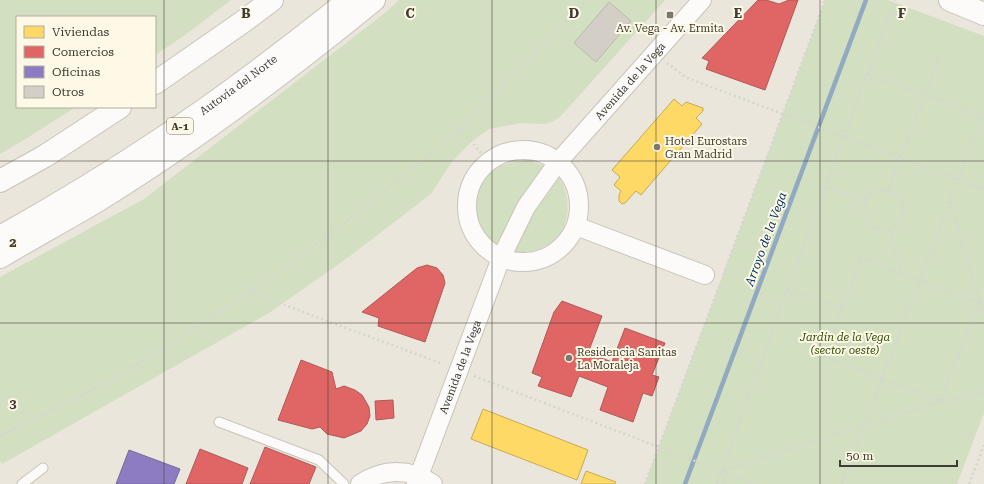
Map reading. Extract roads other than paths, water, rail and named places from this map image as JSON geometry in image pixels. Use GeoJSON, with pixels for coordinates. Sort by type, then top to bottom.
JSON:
{"type":"FeatureCollection","features":[{"type":"Feature","properties":{"kind":"main road"},"geometry":{"type":"LineString","coordinates":[[156,77],[214,25],[247,0]]}},
{"type":"Feature","properties":{"kind":"main road"},"geometry":{"type":"LineString","coordinates":[[156,82],[272,0]]}},
{"type":"Feature","properties":{"kind":"main road","name":"Autovía del Norte"},"geometry":{"type":"LineString","coordinates":[[0,238],[86,187],[159,141],[232,89],[349,0]]}},
{"type":"Feature","properties":{"kind":"main road"},"geometry":{"type":"LineString","coordinates":[[0,257],[103,197],[240,104],[327,39],[374,0]]}},
{"type":"Feature","properties":{"kind":"main road"},"geometry":{"type":"LineString","coordinates":[[950,0],[984,14]]}},
{"type":"Feature","properties":{"kind":"main road"},"geometry":{"type":"LineString","coordinates":[[0,181],[46,156],[118,108]]}},
{"type":"Feature","properties":{"kind":"street","name":"Avenida de la Vega"},"geometry":{"type":"LineString","coordinates":[[360,484],[376,475],[389,471],[409,472],[423,481],[501,258],[526,207],[558,162],[702,0]]}},
{"type":"Feature","properties":{"kind":"street"},"geometry":{"type":"LineString","coordinates":[[516,150],[529,150],[544,154],[558,162],[565,168],[573,179],[578,194],[579,211],[576,226],[570,238],[560,248],[547,257],[532,262],[516,262],[501,258],[490,251],[478,240],[471,228],[467,212],[468,198],[472,184],[479,172],[489,162],[502,154],[516,150]]}},
{"type":"Feature","properties":{"kind":"street"},"geometry":{"type":"LineString","coordinates":[[576,226],[705,275]]}},
{"type":"Feature","properties":{"kind":"lane"},"geometry":{"type":"LineString","coordinates":[[219,422],[319,460],[344,484]]}},
{"type":"Feature","properties":{"kind":"lane"},"geometry":{"type":"LineString","coordinates":[[22,484],[43,468]]}},
{"type":"Feature","properties":{"kind":"waterway","name":"Arroyo de la Vega"},"geometry":{"type":"LineString","coordinates":[[685,484],[866,0]]}},
{"type":"Feature","properties":{"kind":"place","name":"Av. Vega - Av. Ermita"},"geometry":{"type":"Point","coordinates":[670,15]}},
{"type":"Feature","properties":{"kind":"place","name":"Hotel Eurostars Gran Madrid"},"geometry":{"type":"Point","coordinates":[657,147]}},
{"type":"Feature","properties":{"kind":"place","name":"Residencia Sanitas La Moraleja"},"geometry":{"type":"Point","coordinates":[569,358]}},
{"type":"Feature","properties":{"kind":"park label","name":"Jardín de la Vega (sector oeste)"},"geometry":{"type":"Point","coordinates":[845,343]}}]}
